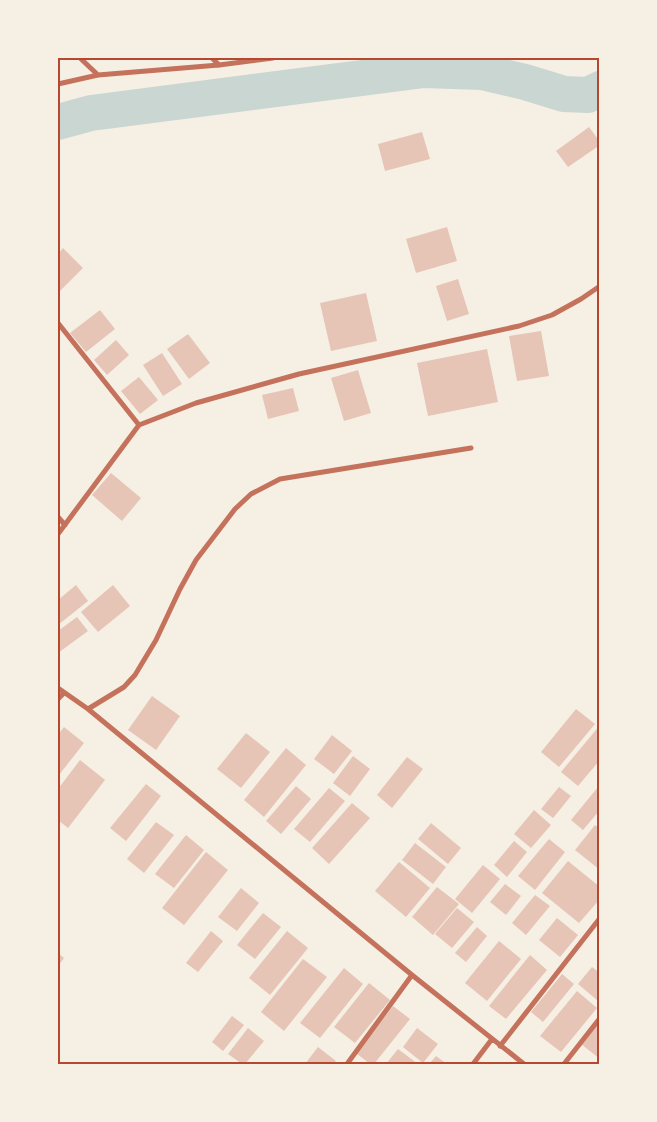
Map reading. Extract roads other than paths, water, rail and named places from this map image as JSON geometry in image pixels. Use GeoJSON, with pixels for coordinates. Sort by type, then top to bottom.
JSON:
{"type":"FeatureCollection","features":[{"type":"Feature","properties":{"kind":"street"},"geometry":{"type":"LineString","coordinates":[[80,58],[98,75]]}},
{"type":"Feature","properties":{"kind":"street"},"geometry":{"type":"LineString","coordinates":[[212,58],[219,65]]}},
{"type":"Feature","properties":{"kind":"street"},"geometry":{"type":"LineString","coordinates":[[58,84],[98,75],[219,65],[273,58]]}},
{"type":"Feature","properties":{"kind":"street"},"geometry":{"type":"LineString","coordinates":[[58,534],[139,425],[196,403],[299,374],[518,326],[552,315],[600,286]]}},
{"type":"Feature","properties":{"kind":"street"},"geometry":{"type":"LineString","coordinates":[[58,323],[139,425]]}},
{"type":"Feature","properties":{"kind":"street"},"geometry":{"type":"LineString","coordinates":[[88,709],[124,687],[135,675],[156,640],[196,560],[235,509],[251,494],[280,479],[471,448]]}},
{"type":"Feature","properties":{"kind":"street"},"geometry":{"type":"LineString","coordinates":[[58,517],[64,525]]}},
{"type":"Feature","properties":{"kind":"street"},"geometry":{"type":"LineString","coordinates":[[58,688],[88,709],[412,975],[524,1064]]}},
{"type":"Feature","properties":{"kind":"street"},"geometry":{"type":"LineString","coordinates":[[58,699],[64,693]]}},
{"type":"Feature","properties":{"kind":"street"},"geometry":{"type":"LineString","coordinates":[[500,1046],[600,918]]}},
{"type":"Feature","properties":{"kind":"street"},"geometry":{"type":"LineString","coordinates":[[347,1064],[412,975]]}},
{"type":"Feature","properties":{"kind":"street"},"geometry":{"type":"LineString","coordinates":[[564,1064],[600,1018]]}},
{"type":"Feature","properties":{"kind":"street"},"geometry":{"type":"LineString","coordinates":[[474,1064],[492,1039]]}},
{"type":"Feature","properties":{"kind":"waterway"},"geometry":{"type":"LineString","coordinates":[[58,122],[91,113],[424,70],[482,72],[564,94],[588,95],[600,89]]}}]}
